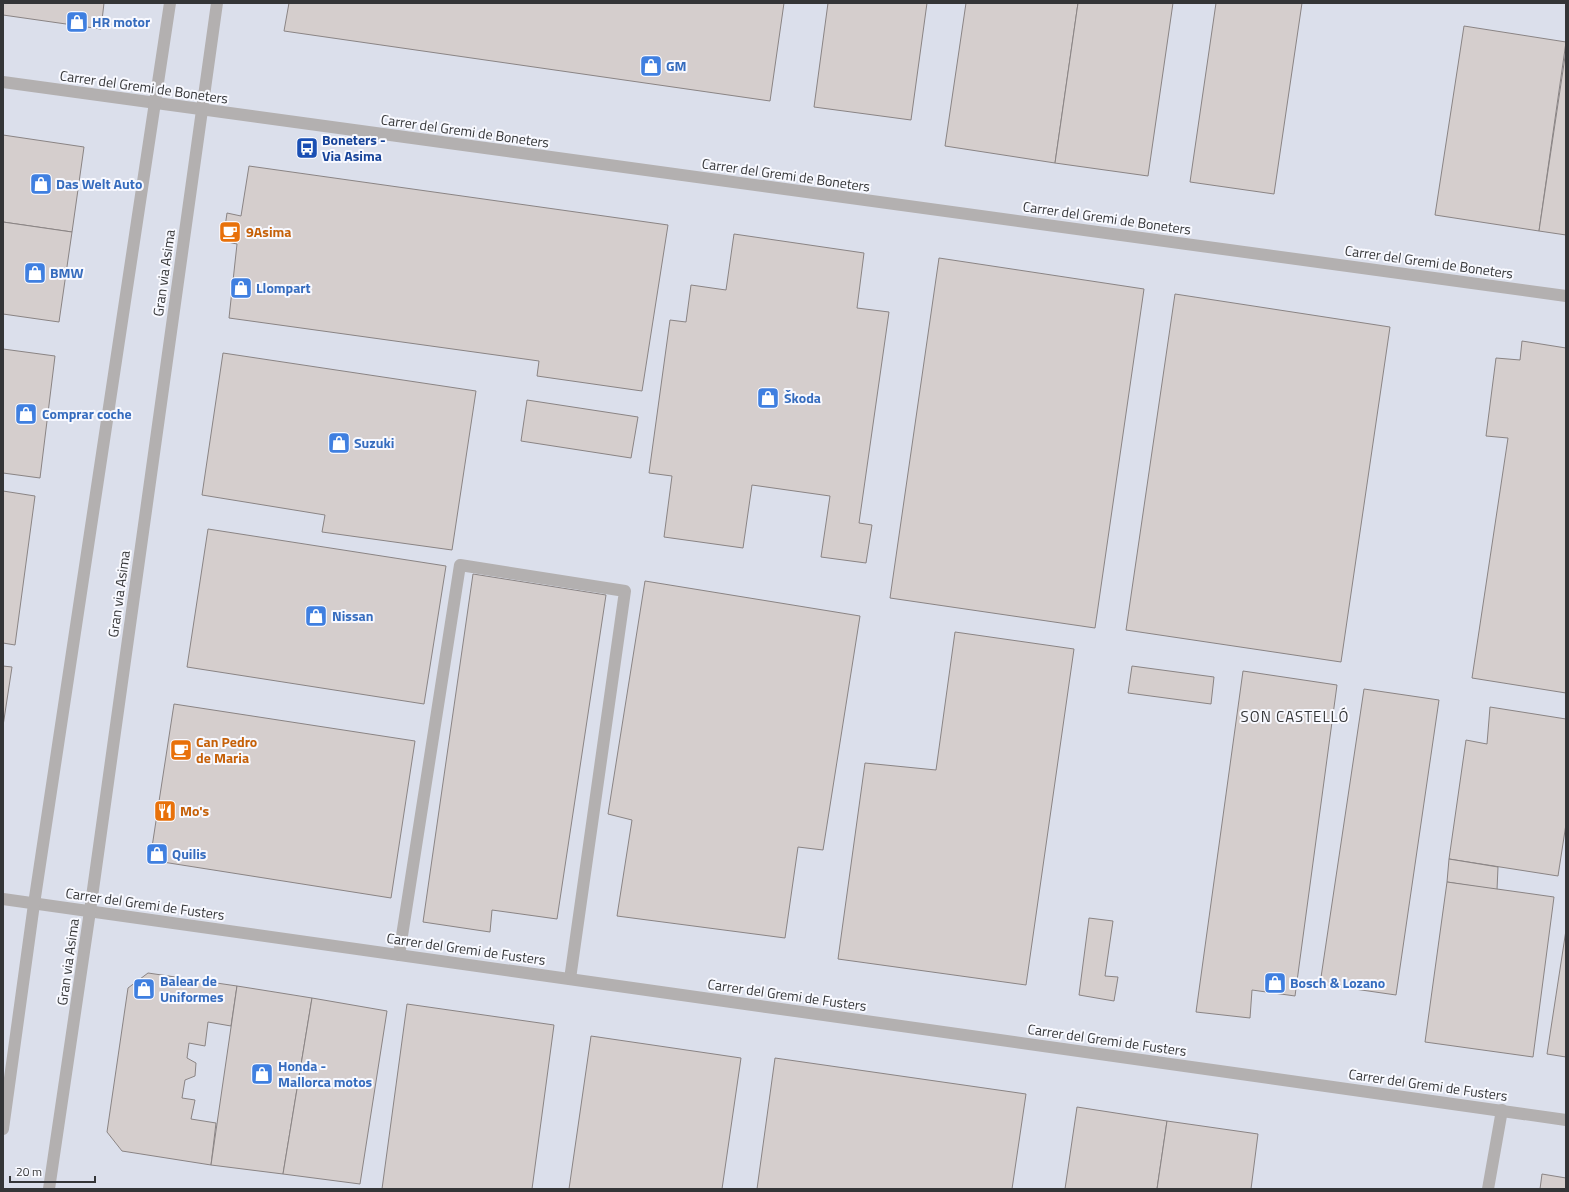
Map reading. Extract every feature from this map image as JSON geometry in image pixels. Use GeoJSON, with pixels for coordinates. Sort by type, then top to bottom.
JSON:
{"type":"FeatureCollection","features":[{"type":"Feature","properties":{"kind":"street"},"geometry":{"type":"LineString","coordinates":[[3,1129],[34,904],[170,3]]}},
{"type":"Feature","properties":{"kind":"street","name":"Gran via Asima"},"geometry":{"type":"LineString","coordinates":[[49,1189],[90,911],[217,3]]}},
{"type":"Feature","properties":{"kind":"street","name":"Carrer del Gremi de Boneters"},"geometry":{"type":"LineString","coordinates":[[3,82],[1566,296]]}},
{"type":"Feature","properties":{"kind":"street"},"geometry":{"type":"LineString","coordinates":[[399,955],[460,565],[625,591],[570,979]]}},
{"type":"Feature","properties":{"kind":"street","name":"Carrer del Gremi de Fusters"},"geometry":{"type":"LineString","coordinates":[[3,899],[1566,1120]]}},
{"type":"Feature","properties":{"kind":"street"},"geometry":{"type":"LineString","coordinates":[[1488,1189],[1502,1110]]}},
{"type":"Feature","properties":{"kind":"shaded area"},"geometry":{"type":"Polygon","coordinates":[[[3,3],[1566,3],[1566,1189],[3,1189],[3,3]]]}},
{"type":"Feature","properties":{"kind":"building","name":"HR motor"},"geometry":{"type":"Polygon","coordinates":[[[3,3],[104,3],[101,29],[3,15],[3,3]]]}},
{"type":"Feature","properties":{"kind":"building","name":"GM"},"geometry":{"type":"Polygon","coordinates":[[[289,3],[784,3],[770,101],[284,31],[289,3]]]}},
{"type":"Feature","properties":{"kind":"building"},"geometry":{"type":"Polygon","coordinates":[[[828,3],[927,3],[911,120],[814,107],[828,3]]]}},
{"type":"Feature","properties":{"kind":"building"},"geometry":{"type":"Polygon","coordinates":[[[966,3],[1078,3],[1055,163],[945,146],[966,3]]]}},
{"type":"Feature","properties":{"kind":"building"},"geometry":{"type":"Polygon","coordinates":[[[1078,3],[1173,3],[1148,176],[1055,163],[1078,3]]]}},
{"type":"Feature","properties":{"kind":"building"},"geometry":{"type":"Polygon","coordinates":[[[1216,3],[1302,3],[1274,194],[1190,182],[1216,3]]]}},
{"type":"Feature","properties":{"kind":"building"},"geometry":{"type":"Polygon","coordinates":[[[1464,26],[1566,42],[1539,231],[1435,215],[1464,26]]]}},
{"type":"Feature","properties":{"kind":"building"},"geometry":{"type":"Polygon","coordinates":[[[1566,50],[1566,235],[1539,231],[1566,50]]]}},
{"type":"Feature","properties":{"kind":"building","name":"Das Welt Auto"},"geometry":{"type":"Polygon","coordinates":[[[3,135],[84,147],[72,232],[3,222],[3,135]]]}},
{"type":"Feature","properties":{"kind":"building"},"geometry":{"type":"Polygon","coordinates":[[[249,166],[668,225],[642,391],[537,376],[539,361],[229,318],[237,244],[223,241],[227,213],[241,216],[249,166]]]}},
{"type":"Feature","properties":{"kind":"building","name":"BMW"},"geometry":{"type":"Polygon","coordinates":[[[3,222],[72,232],[59,322],[3,314],[3,222]]]}},
{"type":"Feature","properties":{"kind":"building","name":"Škoda"},"geometry":{"type":"Polygon","coordinates":[[[734,234],[864,253],[857,308],[889,312],[859,523],[872,525],[866,563],[821,557],[830,496],[752,485],[743,548],[664,537],[672,476],[649,473],[670,320],[686,322],[691,285],[726,290],[734,234]]]}},
{"type":"Feature","properties":{"kind":"building"},"geometry":{"type":"Polygon","coordinates":[[[939,258],[1144,289],[1095,628],[890,598],[939,258]]]}},
{"type":"Feature","properties":{"kind":"building"},"geometry":{"type":"Polygon","coordinates":[[[1175,294],[1390,327],[1341,662],[1126,630],[1175,294]]]}},
{"type":"Feature","properties":{"kind":"building"},"geometry":{"type":"Polygon","coordinates":[[[1522,341],[1566,348],[1566,693],[1472,678],[1508,438],[1486,436],[1496,358],[1520,360],[1522,341]]]}},
{"type":"Feature","properties":{"kind":"building","name":"Comprar coche"},"geometry":{"type":"Polygon","coordinates":[[[3,349],[55,356],[40,478],[3,473],[3,349]]]}},
{"type":"Feature","properties":{"kind":"building","name":"Suzuki"},"geometry":{"type":"Polygon","coordinates":[[[223,353],[476,391],[452,550],[322,532],[325,515],[202,495],[223,353]]]}},
{"type":"Feature","properties":{"kind":"building"},"geometry":{"type":"Polygon","coordinates":[[[527,400],[638,417],[631,458],[521,441],[527,400]]]}},
{"type":"Feature","properties":{"kind":"building"},"geometry":{"type":"Polygon","coordinates":[[[3,491],[35,496],[15,645],[3,643],[3,491]]]}},
{"type":"Feature","properties":{"kind":"building","name":"Nissan"},"geometry":{"type":"Polygon","coordinates":[[[208,529],[446,566],[424,704],[187,667],[208,529]]]}},
{"type":"Feature","properties":{"kind":"building"},"geometry":{"type":"Polygon","coordinates":[[[473,574],[606,595],[557,919],[492,910],[490,932],[423,922],[473,574]]]}},
{"type":"Feature","properties":{"kind":"building"},"geometry":{"type":"Polygon","coordinates":[[[645,581],[860,616],[823,850],[798,847],[785,938],[617,916],[632,820],[608,814],[645,581]]]}},
{"type":"Feature","properties":{"kind":"building"},"geometry":{"type":"Polygon","coordinates":[[[955,632],[1074,649],[1026,985],[838,959],[865,763],[936,770],[955,632]]]}},
{"type":"Feature","properties":{"kind":"building"},"geometry":{"type":"Polygon","coordinates":[[[3,666],[12,667],[3,726],[3,666]]]}},
{"type":"Feature","properties":{"kind":"building"},"geometry":{"type":"Polygon","coordinates":[[[1132,666],[1214,677],[1211,704],[1128,693],[1132,666]]]}},
{"type":"Feature","properties":{"kind":"building"},"geometry":{"type":"Polygon","coordinates":[[[1243,671],[1337,685],[1295,996],[1252,990],[1250,1018],[1196,1012],[1243,671]]]}},
{"type":"Feature","properties":{"kind":"building"},"geometry":{"type":"Polygon","coordinates":[[[1364,689],[1439,700],[1396,995],[1320,984],[1364,689]]]}},
{"type":"Feature","properties":{"kind":"building"},"geometry":{"type":"Polygon","coordinates":[[[174,704],[415,741],[391,898],[150,860],[174,704]]]}},
{"type":"Feature","properties":{"kind":"building"},"geometry":{"type":"Polygon","coordinates":[[[1490,707],[1566,719],[1566,824],[1558,876],[1449,859],[1466,740],[1487,744],[1490,707]]]}},
{"type":"Feature","properties":{"kind":"building"},"geometry":{"type":"Polygon","coordinates":[[[1449,859],[1498,867],[1497,890],[1447,882],[1449,859]]]}},
{"type":"Feature","properties":{"kind":"building"},"geometry":{"type":"Polygon","coordinates":[[[1447,882],[1554,897],[1533,1057],[1425,1042],[1447,882]]]}},
{"type":"Feature","properties":{"kind":"building"},"geometry":{"type":"Polygon","coordinates":[[[1089,918],[1113,921],[1105,976],[1118,977],[1114,1001],[1079,995],[1089,918]]]}},
{"type":"Feature","properties":{"kind":"building"},"geometry":{"type":"Polygon","coordinates":[[[1566,930],[1566,1057],[1547,1054],[1566,930]]]}},
{"type":"Feature","properties":{"kind":"building"},"geometry":{"type":"Polygon","coordinates":[[[148,973],[237,986],[231,1026],[208,1022],[205,1046],[189,1043],[187,1058],[196,1063],[195,1076],[185,1080],[182,1098],[195,1100],[191,1119],[216,1123],[211,1165],[122,1151],[107,1132],[128,988],[148,973]]]}},
{"type":"Feature","properties":{"kind":"building","name":"Honda - Mallorca motos"},"geometry":{"type":"Polygon","coordinates":[[[237,986],[312,998],[283,1174],[211,1165],[237,986]]]}},
{"type":"Feature","properties":{"kind":"building"},"geometry":{"type":"Polygon","coordinates":[[[312,998],[387,1011],[360,1184],[283,1174],[312,998]]]}},
{"type":"Feature","properties":{"kind":"building"},"geometry":{"type":"Polygon","coordinates":[[[407,1004],[554,1025],[532,1189],[382,1189],[407,1004]]]}},
{"type":"Feature","properties":{"kind":"building"},"geometry":{"type":"Polygon","coordinates":[[[591,1036],[741,1058],[722,1189],[569,1189],[591,1036]]]}},
{"type":"Feature","properties":{"kind":"building"},"geometry":{"type":"Polygon","coordinates":[[[775,1058],[1026,1094],[1012,1189],[757,1189],[775,1058]]]}},
{"type":"Feature","properties":{"kind":"building"},"geometry":{"type":"Polygon","coordinates":[[[1077,1107],[1167,1121],[1157,1189],[1065,1189],[1077,1107]]]}},
{"type":"Feature","properties":{"kind":"building"},"geometry":{"type":"Polygon","coordinates":[[[1167,1121],[1258,1134],[1251,1189],[1157,1189],[1167,1121]]]}},
{"type":"Feature","properties":{"kind":"building"},"geometry":{"type":"Polygon","coordinates":[[[1542,1174],[1566,1178],[1566,1189],[1540,1189],[1542,1174]]]}},
{"type":"Feature","properties":{"kind":"place","name":"HR motor"},"geometry":{"type":"Point","coordinates":[77,22]}},
{"type":"Feature","properties":{"kind":"place","name":"GM"},"geometry":{"type":"Point","coordinates":[651,66]}},
{"type":"Feature","properties":{"kind":"place","name":"Boneters - Via Asima"},"geometry":{"type":"Point","coordinates":[307,148]}},
{"type":"Feature","properties":{"kind":"place","name":"Das Welt Auto"},"geometry":{"type":"Point","coordinates":[41,184]}},
{"type":"Feature","properties":{"kind":"place","name":"9Asima"},"geometry":{"type":"Point","coordinates":[230,232]}},
{"type":"Feature","properties":{"kind":"place","name":"BMW"},"geometry":{"type":"Point","coordinates":[35,273]}},
{"type":"Feature","properties":{"kind":"place","name":"Llompart"},"geometry":{"type":"Point","coordinates":[241,288]}},
{"type":"Feature","properties":{"kind":"place","name":"Škoda"},"geometry":{"type":"Point","coordinates":[768,398]}},
{"type":"Feature","properties":{"kind":"place","name":"Comprar coche"},"geometry":{"type":"Point","coordinates":[26,414]}},
{"type":"Feature","properties":{"kind":"place","name":"Suzuki"},"geometry":{"type":"Point","coordinates":[339,443]}},
{"type":"Feature","properties":{"kind":"place","name":"Nissan"},"geometry":{"type":"Point","coordinates":[316,616]}},
{"type":"Feature","properties":{"kind":"place","name":"Can Pedro de Maria"},"geometry":{"type":"Point","coordinates":[181,750]}},
{"type":"Feature","properties":{"kind":"place","name":"Mo's"},"geometry":{"type":"Point","coordinates":[165,811]}},
{"type":"Feature","properties":{"kind":"place","name":"Quilis"},"geometry":{"type":"Point","coordinates":[157,854]}},
{"type":"Feature","properties":{"kind":"place","name":"Bosch & Lozano"},"geometry":{"type":"Point","coordinates":[1275,983]}},
{"type":"Feature","properties":{"kind":"place","name":"Balear de Uniformes"},"geometry":{"type":"Point","coordinates":[144,989]}},
{"type":"Feature","properties":{"kind":"place","name":"Honda - Mallorca motos"},"geometry":{"type":"Point","coordinates":[262,1074]}},
{"type":"Feature","properties":{"kind":"district","name":"SON CASTELLÓ"},"geometry":{"type":"Point","coordinates":[1295,717]}}]}
